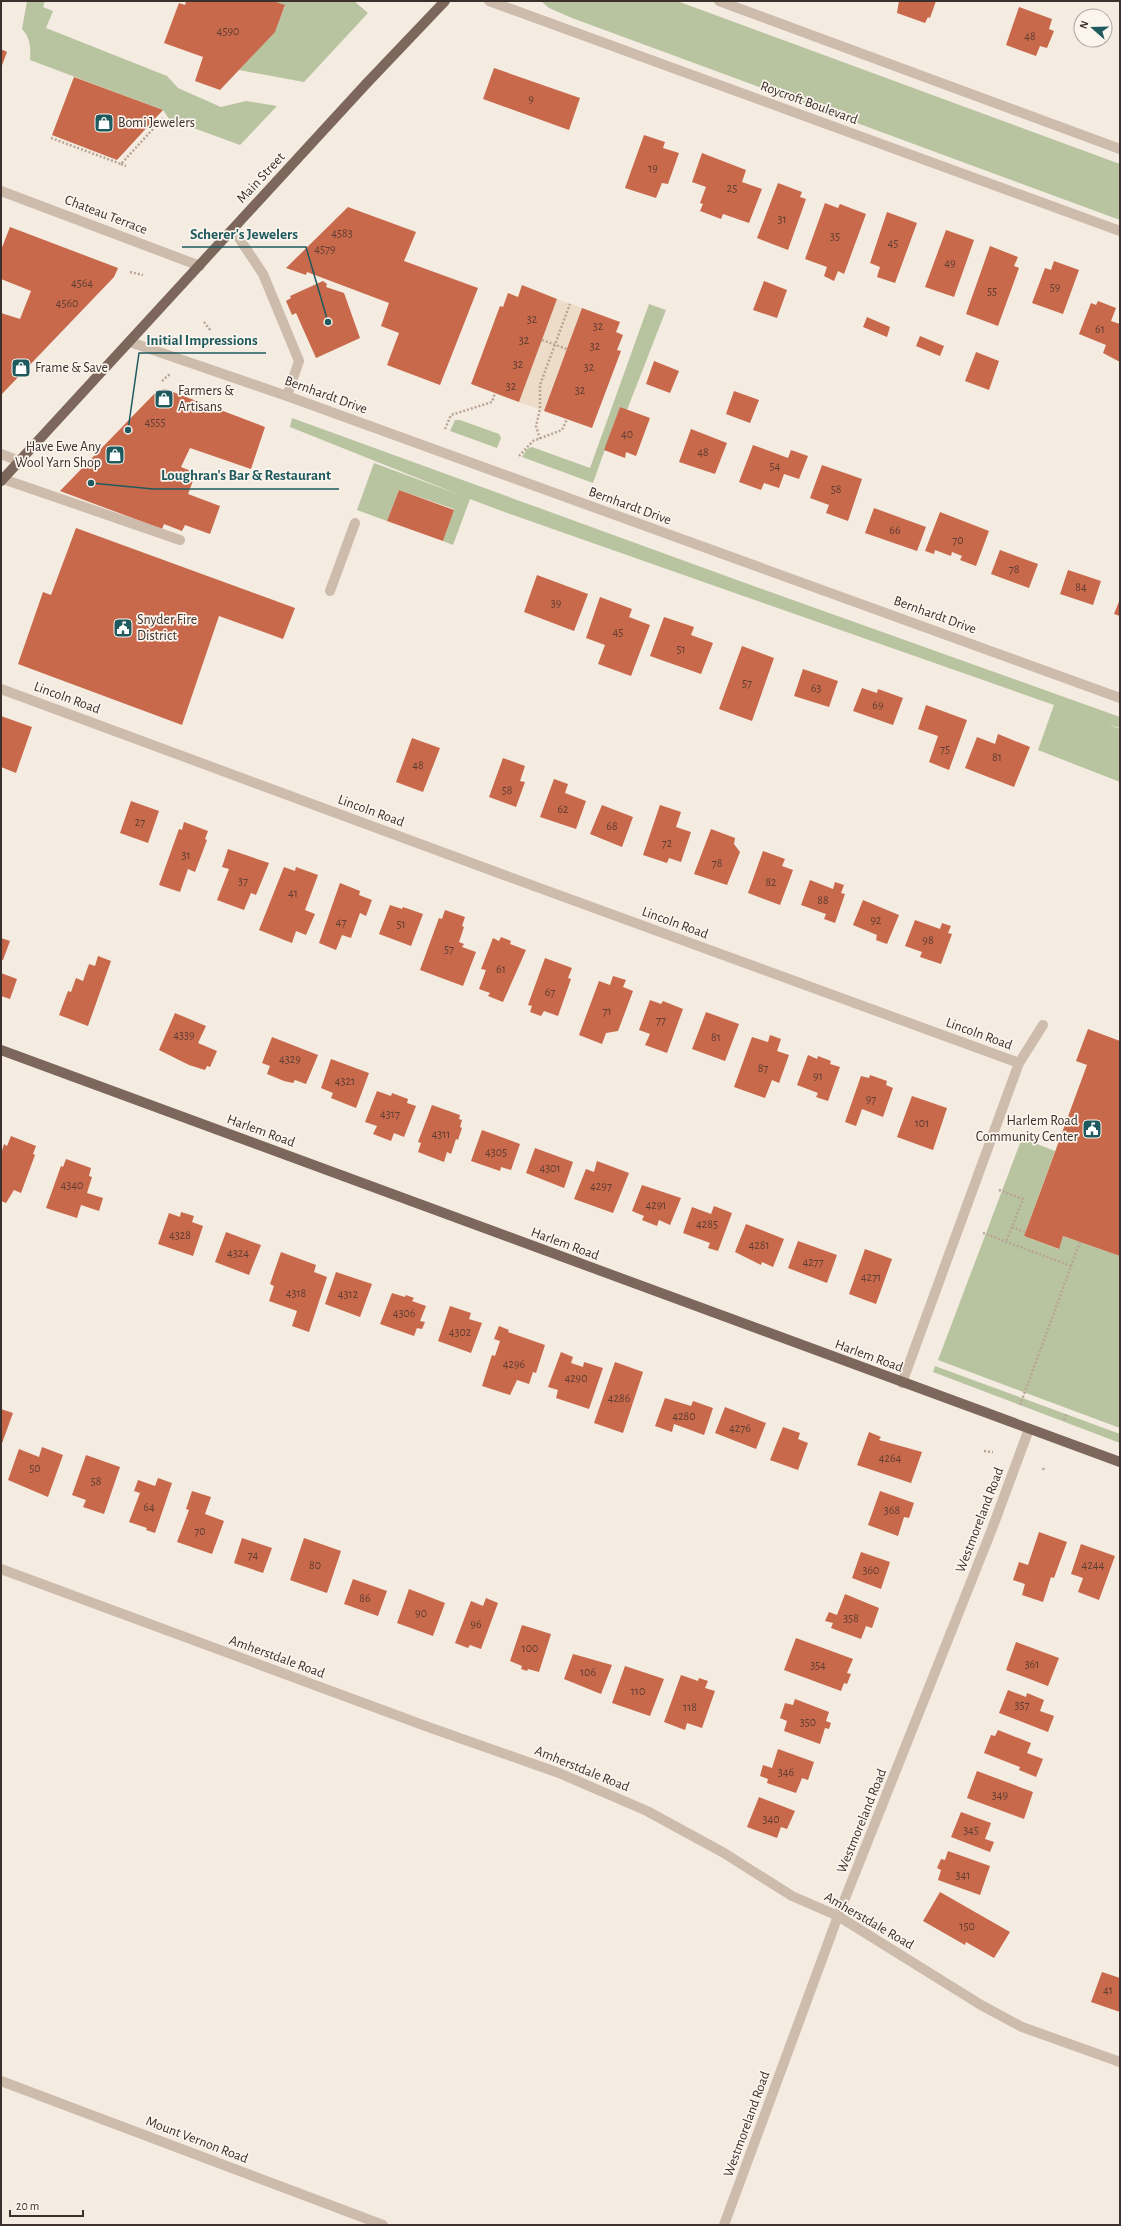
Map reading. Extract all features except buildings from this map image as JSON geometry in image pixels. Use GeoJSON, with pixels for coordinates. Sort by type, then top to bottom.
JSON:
{"type":"FeatureCollection","features":[{"type":"Feature","properties":{"kind":"main road","name":"Main Street"},"geometry":{"type":"LineString","coordinates":[[2,480],[445,1]]}},
{"type":"Feature","properties":{"kind":"main road","name":"Harlem Road"},"geometry":{"type":"LineString","coordinates":[[1,1050],[1120,1462]]}},
{"type":"Feature","properties":{"kind":"street","name":"Roycroft Boulevard"},"geometry":{"type":"LineString","coordinates":[[489,1],[1120,231]]}},
{"type":"Feature","properties":{"kind":"street"},"geometry":{"type":"LineString","coordinates":[[719,1],[1120,149]]}},
{"type":"Feature","properties":{"kind":"street","name":"Chateau Terrace"},"geometry":{"type":"LineString","coordinates":[[1,191],[200,266]]}},
{"type":"Feature","properties":{"kind":"street"},"geometry":{"type":"LineString","coordinates":[[233,230],[263,274],[299,361],[287,396]]}},
{"type":"Feature","properties":{"kind":"street","name":"Bernhardt Drive"},"geometry":{"type":"LineString","coordinates":[[130,342],[287,396],[1120,698]]}},
{"type":"Feature","properties":{"kind":"street"},"geometry":{"type":"LineString","coordinates":[[1,454],[19,461]]}},
{"type":"Feature","properties":{"kind":"street"},"geometry":{"type":"LineString","coordinates":[[2,480],[180,540]]}},
{"type":"Feature","properties":{"kind":"street"},"geometry":{"type":"LineString","coordinates":[[330,591],[355,522]]}},
{"type":"Feature","properties":{"kind":"street","name":"Lincoln Road"},"geometry":{"type":"LineString","coordinates":[[1,689],[1019,1063],[902,1383]]}},
{"type":"Feature","properties":{"kind":"street"},"geometry":{"type":"LineString","coordinates":[[1019,1063],[1043,1025]]}},
{"type":"Feature","properties":{"kind":"street","name":"Westmoreland Road"},"geometry":{"type":"LineString","coordinates":[[724,2225],[838,1916],[992,1529],[1029,1429]]}},
{"type":"Feature","properties":{"kind":"street","name":"Amherstdale Road"},"geometry":{"type":"LineString","coordinates":[[1,1569],[431,1728],[559,1773],[647,1811],[724,1853],[792,1896],[838,1916],[981,2005],[1015,2023],[1120,2062]]}},
{"type":"Feature","properties":{"kind":"street","name":"Mount Vernon Road"},"geometry":{"type":"LineString","coordinates":[[1,2081],[384,2225]]}},
{"type":"Feature","properties":{"kind":"path"},"geometry":{"type":"LineString","coordinates":[[121,164],[163,118]]}},
{"type":"Feature","properties":{"kind":"path"},"geometry":{"type":"LineString","coordinates":[[51,138],[126,166]]}},
{"type":"Feature","properties":{"kind":"path"},"geometry":{"type":"LineString","coordinates":[[130,272],[143,275]]}},
{"type":"Feature","properties":{"kind":"path"},"geometry":{"type":"LineString","coordinates":[[540,439],[536,426],[540,409],[540,385],[570,304]]}},
{"type":"Feature","properties":{"kind":"path"},"geometry":{"type":"LineString","coordinates":[[204,322],[211,332]]}},
{"type":"Feature","properties":{"kind":"path"},"geometry":{"type":"LineString","coordinates":[[208,346],[213,339]]}},
{"type":"Feature","properties":{"kind":"path"},"geometry":{"type":"LineString","coordinates":[[542,340],[567,349]]}},
{"type":"Feature","properties":{"kind":"path"},"geometry":{"type":"LineString","coordinates":[[162,381],[170,374]]}},
{"type":"Feature","properties":{"kind":"path"},"geometry":{"type":"LineString","coordinates":[[445,429],[451,415],[492,402],[495,393]]}},
{"type":"Feature","properties":{"kind":"path"},"geometry":{"type":"LineString","coordinates":[[519,456],[526,446],[562,430],[567,419]]}},
{"type":"Feature","properties":{"kind":"path"},"geometry":{"type":"LineString","coordinates":[[999,1190],[1023,1198],[1006,1242]]}},
{"type":"Feature","properties":{"kind":"path"},"geometry":{"type":"LineString","coordinates":[[1012,1227],[1025,1232]]}},
{"type":"Feature","properties":{"kind":"path"},"geometry":{"type":"LineString","coordinates":[[983,1233],[1072,1266]]}},
{"type":"Feature","properties":{"kind":"path"},"geometry":{"type":"LineString","coordinates":[[1020,1405],[1080,1242]]}},
{"type":"Feature","properties":{"kind":"path"},"geometry":{"type":"LineString","coordinates":[[1064,1420],[1067,1413]]}},
{"type":"Feature","properties":{"kind":"path"},"geometry":{"type":"LineString","coordinates":[[984,1450],[993,1452]]}},
{"type":"Feature","properties":{"kind":"green space"},"geometry":{"type":"Polygon","coordinates":[[[27,1],[45,1],[43,7],[53,11],[46,28],[167,76],[178,88],[221,107],[246,101],[277,106],[240,145],[169,119],[163,110],[30,60],[29,43],[25,32],[22,29],[27,1]]]}},
{"type":"Feature","properties":{"kind":"green space"},"geometry":{"type":"Polygon","coordinates":[[[273,1],[354,1],[368,13],[304,82],[239,70],[275,31],[285,6],[273,1]]]}},
{"type":"Feature","properties":{"kind":"green space"},"geometry":{"type":"Polygon","coordinates":[[[541,1],[677,1],[1120,164],[1120,220],[572,18],[549,8],[541,1]]]}},
{"type":"Feature","properties":{"kind":"green space"},"geometry":{"type":"Polygon","coordinates":[[[649,304],[666,310],[627,410],[620,407],[593,483],[522,457],[527,449],[532,447],[590,468],[649,304]]]}},
{"type":"Feature","properties":{"kind":"green space"},"geometry":{"type":"Polygon","coordinates":[[[292,418],[737,580],[1120,717],[1120,728],[1108,724],[1120,729],[1120,782],[1038,750],[1054,705],[470,499],[453,545],[443,541],[454,509],[399,490],[387,521],[357,510],[374,463],[460,495],[290,427],[292,418]]]}},
{"type":"Feature","properties":{"kind":"green space"},"geometry":{"type":"Polygon","coordinates":[[[455,420],[460,420],[499,434],[501,438],[497,448],[450,431],[455,420]]]}},
{"type":"Feature","properties":{"kind":"green space"},"geometry":{"type":"Polygon","coordinates":[[[1022,1138],[1055,1151],[1024,1236],[1058,1249],[1063,1236],[1120,1256],[1120,1428],[938,1360],[1022,1138]]]}},
{"type":"Feature","properties":{"kind":"green space"},"geometry":{"type":"Polygon","coordinates":[[[935,1366],[1120,1434],[1120,1443],[933,1372],[935,1366]]]}},
{"type":"Feature","properties":{"kind":"shaded area"},"geometry":{"type":"Polygon","coordinates":[[[557,299],[582,308],[544,411],[519,402],[557,299]]]}},
{"type":"Feature","properties":{"kind":"place","name":"Bomi Jewelers"},"geometry":{"type":"Point","coordinates":[104,123]}},
{"type":"Feature","properties":{"kind":"place","name":"Scherer's Jewelers"},"geometry":{"type":"Point","coordinates":[328,322]}},
{"type":"Feature","properties":{"kind":"place","name":"Frame & Save"},"geometry":{"type":"Point","coordinates":[21,368]}},
{"type":"Feature","properties":{"kind":"place","name":"Farmers & Artisans"},"geometry":{"type":"Point","coordinates":[164,399]}},
{"type":"Feature","properties":{"kind":"place","name":"Initial Impressions"},"geometry":{"type":"Point","coordinates":[128,430]}},
{"type":"Feature","properties":{"kind":"place","name":"Have Ewe Any Wool Yarn Shop"},"geometry":{"type":"Point","coordinates":[115,455]}},
{"type":"Feature","properties":{"kind":"place","name":"Loughran's Bar & Restaurant"},"geometry":{"type":"Point","coordinates":[91,483]}},
{"type":"Feature","properties":{"kind":"place","name":"Snyder Fire District"},"geometry":{"type":"Point","coordinates":[123,628]}},
{"type":"Feature","properties":{"kind":"place","name":"Harlem Road Community Center"},"geometry":{"type":"Point","coordinates":[1092,1129]}}]}
